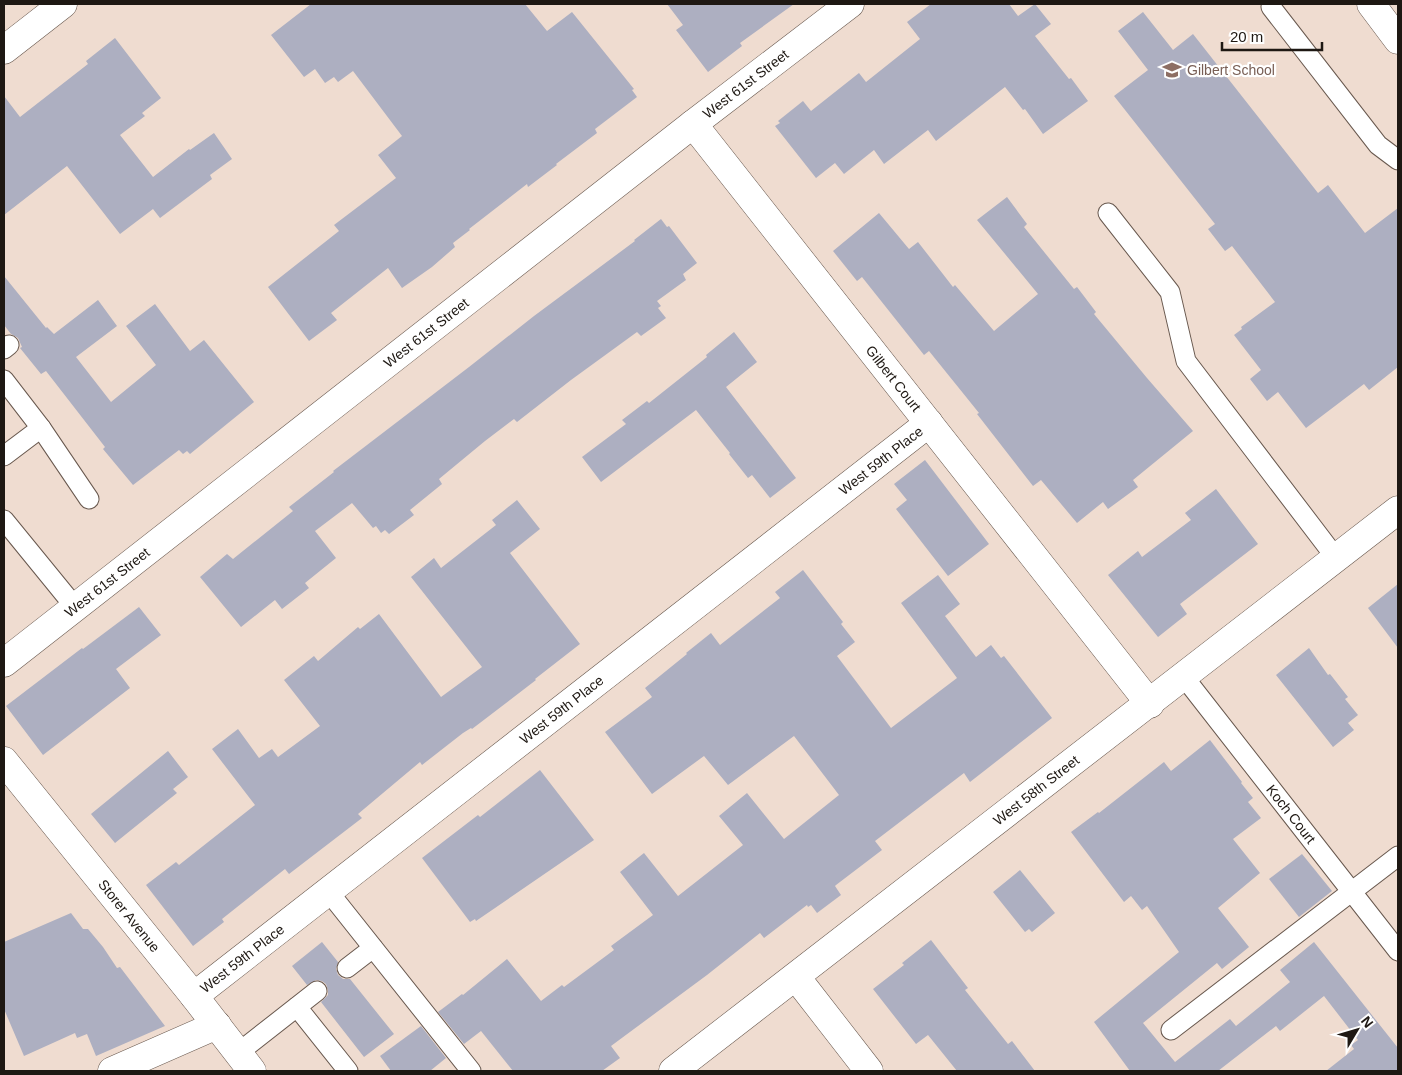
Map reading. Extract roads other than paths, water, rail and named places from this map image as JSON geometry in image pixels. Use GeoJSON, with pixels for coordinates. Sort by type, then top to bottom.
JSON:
{"type":"FeatureCollection","features":[{"type":"Feature","properties":{"kind":"street"},"geometry":{"type":"LineString","coordinates":[[4,50],[63,4]]}},
{"type":"Feature","properties":{"kind":"street"},"geometry":{"type":"LineString","coordinates":[[1370,4],[1398,40]]}},
{"type":"Feature","properties":{"kind":"street","name":"West 61st Street"},"geometry":{"type":"LineString","coordinates":[[4,663],[693,124],[837,8]]}},
{"type":"Feature","properties":{"kind":"street","name":"Gilbert Court"},"geometry":{"type":"LineString","coordinates":[[693,124],[1150,704]]}},
{"type":"Feature","properties":{"kind":"street","name":"West 59th Place"},"geometry":{"type":"LineString","coordinates":[[194,996],[929,423]]}},
{"type":"Feature","properties":{"kind":"street","name":"West 58th Street"},"geometry":{"type":"LineString","coordinates":[[673,1071],[1150,704],[1398,510]]}},
{"type":"Feature","properties":{"kind":"street","name":"Storer Avenue"},"geometry":{"type":"LineString","coordinates":[[4,761],[245,1062]]}},
{"type":"Feature","properties":{"kind":"street"},"geometry":{"type":"LineString","coordinates":[[796,977],[869,1071]]}},
{"type":"Feature","properties":{"kind":"street"},"geometry":{"type":"LineString","coordinates":[[112,1071],[216,1025]]}},
{"type":"Feature","properties":{"kind":"lane"},"geometry":{"type":"LineString","coordinates":[[1271,7],[1378,145],[1398,160]]}},
{"type":"Feature","properties":{"kind":"lane"},"geometry":{"type":"LineString","coordinates":[[1108,213],[1170,292],[1186,361],[1336,558]]}},
{"type":"Feature","properties":{"kind":"lane"},"geometry":{"type":"LineString","coordinates":[[4,380],[41,428],[89,499]]}},
{"type":"Feature","properties":{"kind":"lane"},"geometry":{"type":"LineString","coordinates":[[4,456],[41,428]]}},
{"type":"Feature","properties":{"kind":"lane"},"geometry":{"type":"LineString","coordinates":[[4,520],[76,607]]}},
{"type":"Feature","properties":{"kind":"lane","name":"Koch Court"},"geometry":{"type":"LineString","coordinates":[[1184,677],[1398,951]]}},
{"type":"Feature","properties":{"kind":"lane"},"geometry":{"type":"LineString","coordinates":[[1171,1030],[1398,856]]}},
{"type":"Feature","properties":{"kind":"lane"},"geometry":{"type":"LineString","coordinates":[[328,891],[471,1071]]}},
{"type":"Feature","properties":{"kind":"lane"},"geometry":{"type":"LineString","coordinates":[[347,968],[373,948]]}},
{"type":"Feature","properties":{"kind":"lane"},"geometry":{"type":"LineString","coordinates":[[245,1062],[297,1007],[317,991]]}},
{"type":"Feature","properties":{"kind":"lane"},"geometry":{"type":"LineString","coordinates":[[297,1007],[348,1071]]}},
{"type":"Feature","properties":{"kind":"place","name":"Gilbert School"},"geometry":{"type":"Point","coordinates":[1172,70]}}]}
